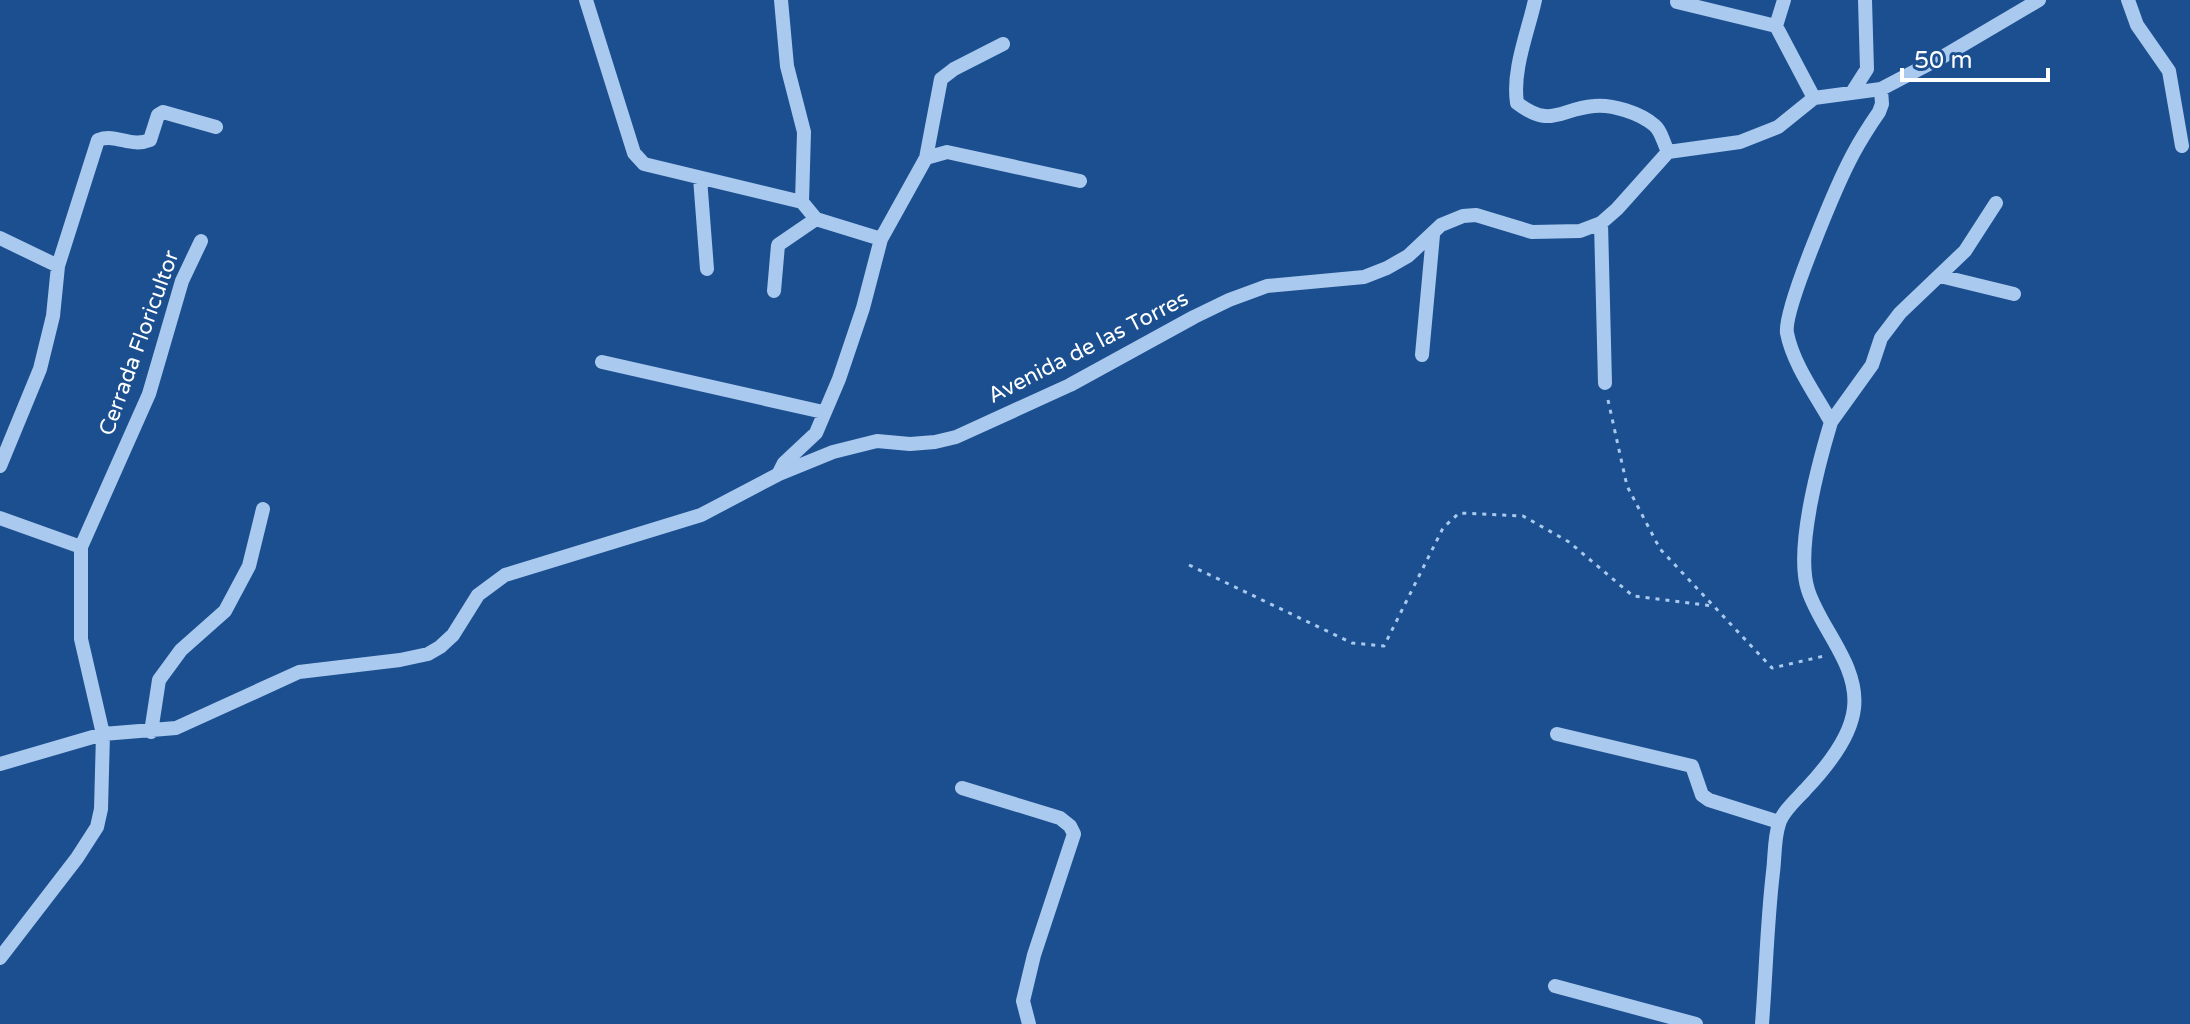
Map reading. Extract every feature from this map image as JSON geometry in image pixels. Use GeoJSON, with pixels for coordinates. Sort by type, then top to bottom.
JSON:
{"type":"FeatureCollection","features":[{"type":"Feature","properties":{"kind":"street"},"geometry":{"type":"LineString","coordinates":[[586,0],[634,153],[644,164],[802,202],[816,219],[881,239]]}},
{"type":"Feature","properties":{"kind":"street"},"geometry":{"type":"LineString","coordinates":[[781,0],[787,66],[804,132],[802,202]]}},
{"type":"Feature","properties":{"kind":"street"},"geometry":{"type":"LineString","coordinates":[[1535,0],[1519,66],[1515,91],[1517,103],[1532,114],[1544,117],[1596,105],[1630,112],[1656,126],[1668,152]]}},
{"type":"Feature","properties":{"kind":"street"},"geometry":{"type":"LineString","coordinates":[[1784,0],[1776,26],[1814,98]]}},
{"type":"Feature","properties":{"kind":"street"},"geometry":{"type":"LineString","coordinates":[[1853,91],[1867,69],[1865,0]]}},
{"type":"Feature","properties":{"kind":"street"},"geometry":{"type":"LineString","coordinates":[[1605,383],[1601,223],[1668,152],[1740,142],[1778,127],[1814,98],[1881,89],[2039,0]]}},
{"type":"Feature","properties":{"kind":"street"},"geometry":{"type":"LineString","coordinates":[[2128,0],[2137,25],[2169,71],[2182,146]]}},
{"type":"Feature","properties":{"kind":"street"},"geometry":{"type":"LineString","coordinates":[[1677,2],[1776,26]]}},
{"type":"Feature","properties":{"kind":"street"},"geometry":{"type":"LineString","coordinates":[[779,474],[784,463],[816,433],[844,365],[881,239],[926,158],[941,79],[1003,44]]}},
{"type":"Feature","properties":{"kind":"street"},"geometry":{"type":"LineString","coordinates":[[1831,422],[1793,351],[1787,331],[1789,309],[1853,155],[1879,112],[1881,89]]}},
{"type":"Feature","properties":{"kind":"street"},"geometry":{"type":"LineString","coordinates":[[0,466],[40,369],[53,316],[58,266],[98,140],[106,137],[138,144],[150,140],[158,115],[163,112],[216,127]]}},
{"type":"Feature","properties":{"kind":"street"},"geometry":{"type":"LineString","coordinates":[[926,158],[947,152],[1080,181]]}},
{"type":"Feature","properties":{"kind":"street"},"geometry":{"type":"LineString","coordinates":[[700,178],[707,269]]}},
{"type":"Feature","properties":{"kind":"street"},"geometry":{"type":"LineString","coordinates":[[1762,1024],[1768,972],[1768,919],[1779,822],[1824,771],[1850,725],[1854,708],[1854,687],[1810,595],[1805,563],[1809,512],[1820,459],[1831,422],[1872,365],[1881,338],[1900,313],[1965,251],[1996,203]]}},
{"type":"Feature","properties":{"kind":"street","name":"Avenida de las Torres"},"geometry":{"type":"LineString","coordinates":[[0,764],[103,734],[176,728],[299,672],[428,654],[453,635],[478,595],[505,575],[701,515],[779,474],[860,444],[877,441],[910,444],[956,437],[1070,385],[1229,300],[1267,286],[1364,277],[1408,256],[1441,225],[1463,216],[1476,215],[1532,232],[1580,231],[1601,223]]}},
{"type":"Feature","properties":{"kind":"street"},"geometry":{"type":"LineString","coordinates":[[774,291],[778,245],[816,219]]}},
{"type":"Feature","properties":{"kind":"street"},"geometry":{"type":"LineString","coordinates":[[1422,355],[1433,235]]}},
{"type":"Feature","properties":{"kind":"street"},"geometry":{"type":"LineString","coordinates":[[0,238],[58,266]]}},
{"type":"Feature","properties":{"kind":"street","name":"Cerrada Floricultor"},"geometry":{"type":"LineString","coordinates":[[81,547],[149,394],[182,281],[201,241]]}},
{"type":"Feature","properties":{"kind":"street"},"geometry":{"type":"LineString","coordinates":[[1940,276],[2014,294]]}},
{"type":"Feature","properties":{"kind":"street"},"geometry":{"type":"LineString","coordinates":[[602,362],[823,412]]}},
{"type":"Feature","properties":{"kind":"street"},"geometry":{"type":"LineString","coordinates":[[151,732],[159,680],[181,650],[225,611],[249,566],[263,509]]}},
{"type":"Feature","properties":{"kind":"street"},"geometry":{"type":"LineString","coordinates":[[0,518],[81,547],[81,639],[103,734],[101,809],[97,827],[0,958]]}},
{"type":"Feature","properties":{"kind":"street"},"geometry":{"type":"LineString","coordinates":[[1557,734],[1692,766],[1702,795],[1779,822]]}},
{"type":"Feature","properties":{"kind":"street"},"geometry":{"type":"LineString","coordinates":[[962,788],[1060,818],[1074,834],[1026,985],[1023,1001],[1029,1024]]}},
{"type":"Feature","properties":{"kind":"street"},"geometry":{"type":"LineString","coordinates":[[1555,986],[1696,1024]]}},
{"type":"Feature","properties":{"kind":"path"},"geometry":{"type":"LineString","coordinates":[[1605,383],[1627,486],[1660,549],[1772,668],[1840,653]]}},
{"type":"Feature","properties":{"kind":"path"},"geometry":{"type":"LineString","coordinates":[[1189,565],[1352,643],[1384,646],[1443,528],[1459,513],[1523,516],[1569,542],[1633,596],[1714,606]]}}]}
